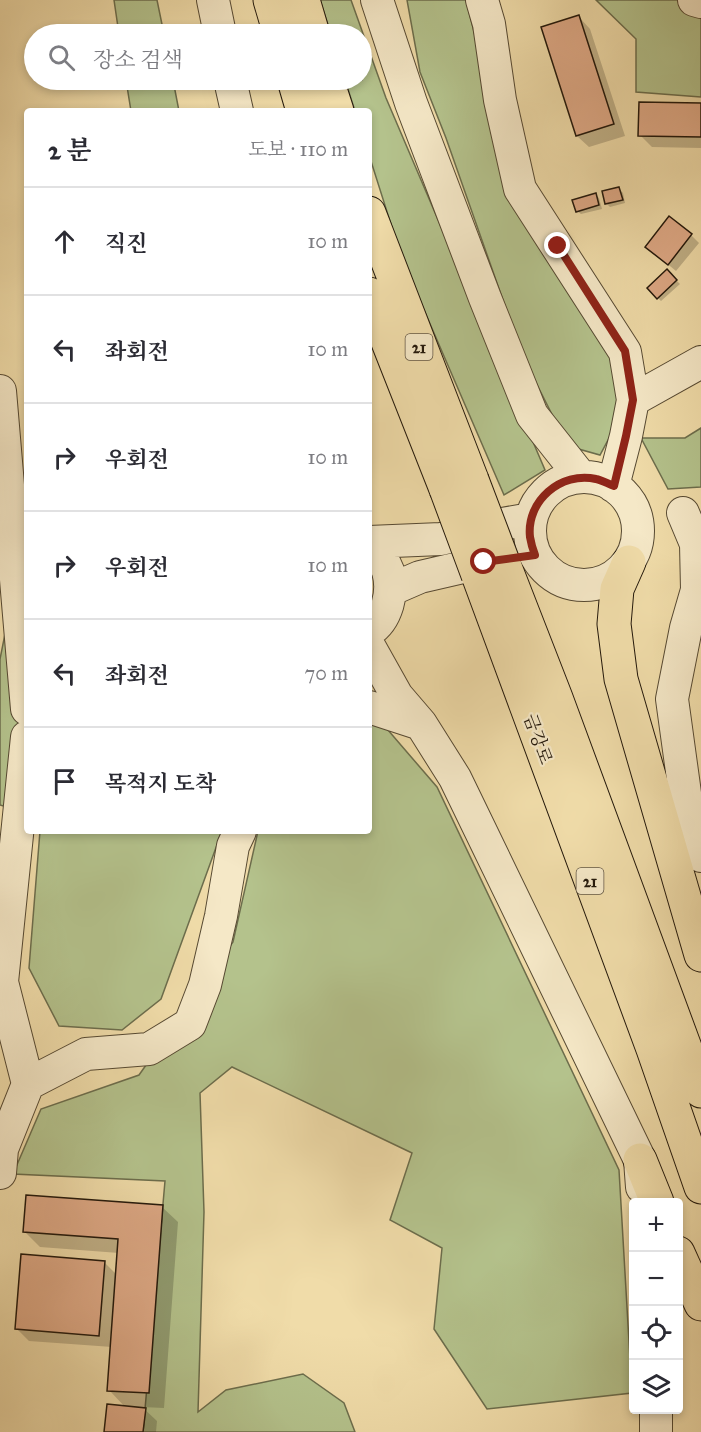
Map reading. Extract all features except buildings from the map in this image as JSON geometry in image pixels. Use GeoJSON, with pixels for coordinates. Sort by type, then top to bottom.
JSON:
{"type":"FeatureCollection","features":[{"type":"Feature","properties":{"kind":"highway"},"geometry":{"type":"LineString","coordinates":[[270,0],[277,24]]}},
{"type":"Feature","properties":{"kind":"highway"},"geometry":{"type":"LineString","coordinates":[[303,0],[310,24]]}},
{"type":"Feature","properties":{"kind":"highway"},"geometry":{"type":"LineString","coordinates":[[297,90],[302,108]]}},
{"type":"Feature","properties":{"kind":"highway"},"geometry":{"type":"LineString","coordinates":[[330,90],[336,108]]}},
{"type":"Feature","properties":{"kind":"highway","name":"금강로"},"geometry":{"type":"LineString","coordinates":[[372,222],[459,485],[492,571],[652,1049],[701,1187]]}},
{"type":"Feature","properties":{"kind":"highway","name":"금강로"},"geometry":{"type":"LineString","coordinates":[[372,300],[459,485]]}},
{"type":"Feature","properties":{"kind":"highway"},"geometry":{"type":"LineString","coordinates":[[629,562],[617,589],[614,624],[621,679],[701,954]]}},
{"type":"Feature","properties":{"kind":"highway","name":"금강로"},"geometry":{"type":"LineString","coordinates":[[492,571],[556,698],[701,1091]]}},
{"type":"Feature","properties":{"kind":"highway"},"geometry":{"type":"LineString","coordinates":[[640,1160],[655,1198]]}},
{"type":"Feature","properties":{"kind":"highway"},"geometry":{"type":"LineString","coordinates":[[683,1264],[701,1304]]}},
{"type":"Feature","properties":{"kind":"street"},"geometry":{"type":"LineString","coordinates":[[213,0],[218,24]]}},
{"type":"Feature","properties":{"kind":"street"},"geometry":{"type":"LineString","coordinates":[[377,0],[411,103],[532,415],[581,477]]}},
{"type":"Feature","properties":{"kind":"street"},"geometry":{"type":"LineString","coordinates":[[388,34],[392,0]]}},
{"type":"Feature","properties":{"kind":"street"},"geometry":{"type":"LineString","coordinates":[[482,0],[489,24],[500,100],[520,189],[625,351],[633,400],[614,486]]}},
{"type":"Feature","properties":{"kind":"street"},"geometry":{"type":"LineString","coordinates":[[694,0],[701,2]]}},
{"type":"Feature","properties":{"kind":"street"},"geometry":{"type":"LineString","coordinates":[[232,90],[236,108]]}},
{"type":"Feature","properties":{"kind":"street"},"geometry":{"type":"LineString","coordinates":[[633,400],[701,362]]}},
{"type":"Feature","properties":{"kind":"street"},"geometry":{"type":"LineString","coordinates":[[0,391],[24,674]]}},
{"type":"Feature","properties":{"kind":"street"},"geometry":{"type":"LineString","coordinates":[[581,477],[598,479],[614,486],[626,497],[635,512],[638,529],[636,546],[629,562],[615,575],[599,583],[580,585],[562,581],[546,570],[535,555],[530,538],[531,519],[538,503],[549,490],[564,481],[581,477]]}},
{"type":"Feature","properties":{"kind":"street"},"geometry":{"type":"LineString","coordinates":[[635,512],[692,512],[696,544],[697,590],[686,628],[672,699],[687,808],[701,856]]}},
{"type":"Feature","properties":{"kind":"street"},"geometry":{"type":"LineString","coordinates":[[372,543],[441,539],[531,519]]}},
{"type":"Feature","properties":{"kind":"street"},"geometry":{"type":"LineString","coordinates":[[372,546],[380,555],[388,572],[390,590],[386,608],[378,626],[372,630]]}},
{"type":"Feature","properties":{"kind":"street"},"geometry":{"type":"LineString","coordinates":[[390,590],[420,577],[484,562],[535,555]]}},
{"type":"Feature","properties":{"kind":"street"},"geometry":{"type":"LineString","coordinates":[[372,651],[397,696],[421,723],[455,778],[640,1160],[644,1198]]}},
{"type":"Feature","properties":{"kind":"street"},"geometry":{"type":"LineString","coordinates":[[372,708],[421,723]]}},
{"type":"Feature","properties":{"kind":"street"},"geometry":{"type":"LineString","coordinates":[[0,1173],[2,1149],[28,1084],[2,982],[24,766]]}},
{"type":"Feature","properties":{"kind":"street"},"geometry":{"type":"LineString","coordinates":[[28,1084],[86,1054],[149,1049],[190,1024],[205,985],[221,916],[233,846],[239,834]]}},
{"type":"Feature","properties":{"kind":"street"},"geometry":{"type":"LineString","coordinates":[[656,1432],[657,1414]]}},
{"type":"Feature","properties":{"kind":"green space"},"geometry":{"type":"Polygon","coordinates":[[[114,0],[157,0],[162,24],[118,24],[114,0]]]}},
{"type":"Feature","properties":{"kind":"green space"},"geometry":{"type":"Polygon","coordinates":[[[320,0],[351,0],[360,24],[328,24],[320,0]]]}},
{"type":"Feature","properties":{"kind":"green space"},"geometry":{"type":"Polygon","coordinates":[[[407,0],[466,0],[512,183],[619,354],[624,410],[600,455],[568,446],[523,357],[446,138],[420,72],[407,0]]]}},
{"type":"Feature","properties":{"kind":"green space"},"geometry":{"type":"Polygon","coordinates":[[[596,0],[701,0],[701,97],[636,92],[636,39],[596,0]]]}},
{"type":"Feature","properties":{"kind":"green space"},"geometry":{"type":"Polygon","coordinates":[[[372,59],[386,98],[545,470],[504,495],[402,259],[372,164],[372,108],[354,108],[348,90],[372,90],[372,59]]]}},
{"type":"Feature","properties":{"kind":"green space"},"geometry":{"type":"Polygon","coordinates":[[[128,90],[175,90],[178,108],[131,108],[128,90]]]}},
{"type":"Feature","properties":{"kind":"green space"},"geometry":{"type":"Polygon","coordinates":[[[701,428],[701,487],[668,489],[641,438],[685,438],[701,428]]]}},
{"type":"Feature","properties":{"kind":"green space"},"geometry":{"type":"Polygon","coordinates":[[[24,538],[24,812],[0,805],[0,659],[24,538]]]}},
{"type":"Feature","properties":{"kind":"green space"},"geometry":{"type":"Polygon","coordinates":[[[372,711],[437,787],[619,1170],[629,1342],[629,1393],[487,1409],[434,1329],[442,1248],[390,1220],[412,1153],[232,1067],[200,1093],[204,1212],[198,1412],[226,1390],[303,1374],[344,1403],[355,1432],[143,1432],[165,1181],[13,1174],[41,1109],[139,1075],[233,942],[257,834],[372,834],[372,711]]]}},
{"type":"Feature","properties":{"kind":"green space"},"geometry":{"type":"Polygon","coordinates":[[[40,834],[221,834],[161,999],[122,1030],[59,1026],[29,968],[40,834]]]}},
{"type":"Feature","properties":{"kind":"route"},"geometry":{"type":"LineString","coordinates":[[484,562],[535,555],[530,538],[531,519],[538,503],[549,490],[564,481],[581,477],[598,479],[614,486],[626,436],[633,400],[625,351],[558,246]]}}]}
